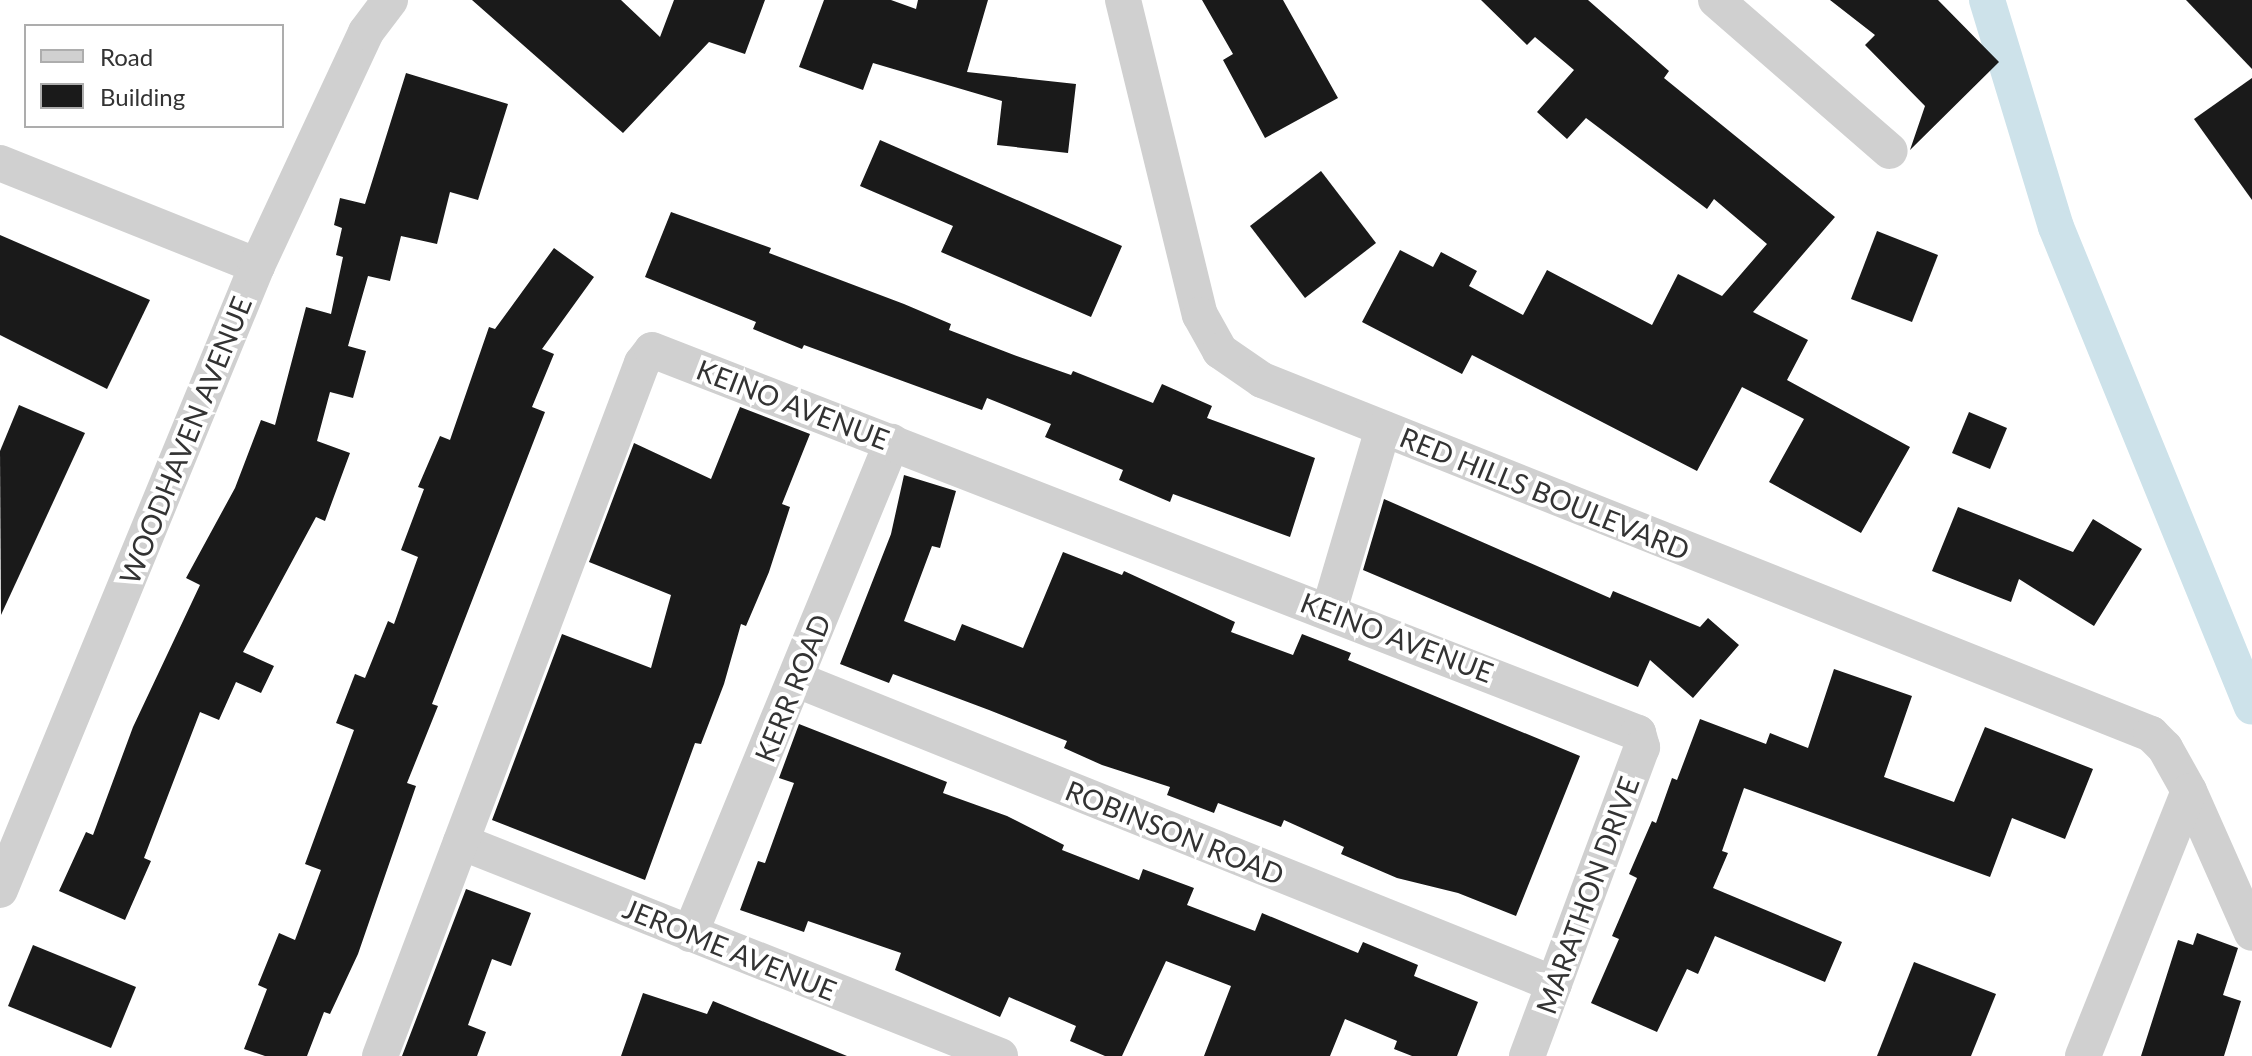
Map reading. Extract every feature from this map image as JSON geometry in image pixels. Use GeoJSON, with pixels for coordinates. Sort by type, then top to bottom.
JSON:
{"type":"FeatureCollection","features":[{"type":"Feature","properties":{"kind":"street","name":"WOODHAVEN AVENUE"},"geometry":{"type":"LineString","coordinates":[[0,890],[257,266],[366,32],[390,0]]}},
{"type":"Feature","properties":{"kind":"street","name":"RED HILLS BOULEVARD"},"geometry":{"type":"LineString","coordinates":[[1123,0],[1200,315],[1220,351],[1262,380],[2151,734],[2165,748],[2189,791],[2252,933]]}},
{"type":"Feature","properties":{"kind":"street"},"geometry":{"type":"LineString","coordinates":[[1716,0],[1890,151]]}},
{"type":"Feature","properties":{"kind":"street"},"geometry":{"type":"LineString","coordinates":[[0,163],[257,266]]}},
{"type":"Feature","properties":{"kind":"street","name":"KEINO AVENUE"},"geometry":{"type":"LineString","coordinates":[[380,1056],[642,363],[652,350],[1638,733]]}},
{"type":"Feature","properties":{"kind":"street"},"geometry":{"type":"LineString","coordinates":[[1329,611],[1383,429]]}},
{"type":"Feature","properties":{"kind":"street","name":"KERR ROAD"},"geometry":{"type":"LineString","coordinates":[[690,934],[892,442]]}},
{"type":"Feature","properties":{"kind":"street","name":"ROBINSON ROAD"},"geometry":{"type":"LineString","coordinates":[[795,679],[1554,984]]}},
{"type":"Feature","properties":{"kind":"street","name":"MARATHON DRIVE"},"geometry":{"type":"LineString","coordinates":[[1527,1056],[1642,747],[1638,733]]}},
{"type":"Feature","properties":{"kind":"street"},"geometry":{"type":"LineString","coordinates":[[2083,1056],[2189,791]]}},
{"type":"Feature","properties":{"kind":"street","name":"JEROME AVENUE"},"geometry":{"type":"LineString","coordinates":[[461,842],[1000,1056]]}},
{"type":"Feature","properties":{"kind":"building"},"geometry":{"type":"Polygon","coordinates":[[[472,0],[621,0],[660,37],[674,0],[765,0],[745,54],[709,42],[623,133],[472,0]]]}},
{"type":"Feature","properties":{"kind":"building"},"geometry":{"type":"Polygon","coordinates":[[[824,0],[891,0],[916,9],[918,0],[988,0],[967,72],[1076,84],[1068,153],[997,145],[1002,101],[873,63],[863,90],[799,67],[824,0]]]}},
{"type":"Feature","properties":{"kind":"building"},"geometry":{"type":"Polygon","coordinates":[[[1202,0],[1283,0],[1338,98],[1265,138],[1223,60],[1233,54],[1202,0]]]}},
{"type":"Feature","properties":{"kind":"building"},"geometry":{"type":"Polygon","coordinates":[[[1481,0],[1588,0],[1669,71],[1664,78],[1835,217],[1753,312],[1808,340],[1787,380],[1910,447],[1861,533],[1769,482],[1804,419],[1742,387],[1697,471],[1472,355],[1462,374],[1362,322],[1400,250],[1433,267],[1441,252],[1477,271],[1469,286],[1523,315],[1547,270],[1652,325],[1678,274],[1722,296],[1767,244],[1714,199],[1707,209],[1586,118],[1567,139],[1537,112],[1574,70],[1535,37],[1527,45],[1481,0]]]}},
{"type":"Feature","properties":{"kind":"building"},"geometry":{"type":"Polygon","coordinates":[[[1830,0],[1938,0],[1999,62],[1910,150],[1925,106],[1865,45],[1875,35],[1830,0]]]}},
{"type":"Feature","properties":{"kind":"building"},"geometry":{"type":"Polygon","coordinates":[[[2186,0],[2252,0],[2252,69],[2186,0]]]}},
{"type":"Feature","properties":{"kind":"building"},"geometry":{"type":"Polygon","coordinates":[[[406,73],[508,104],[478,200],[450,192],[437,244],[401,236],[390,281],[368,276],[348,346],[366,351],[353,398],[330,392],[317,441],[350,453],[325,521],[316,517],[243,652],[274,666],[261,693],[236,682],[219,720],[200,712],[144,858],[151,861],[125,920],[59,891],[86,832],[93,835],[133,727],[200,585],[186,578],[235,488],[261,420],[275,425],[306,307],[331,314],[343,257],[336,255],[342,228],[334,225],[340,198],[365,204],[406,73]]]}},
{"type":"Feature","properties":{"kind":"building"},"geometry":{"type":"Polygon","coordinates":[[[2252,78],[2252,200],[2194,119],[2252,78]]]}},
{"type":"Feature","properties":{"kind":"building"},"geometry":{"type":"Polygon","coordinates":[[[880,140],[1122,246],[1091,317],[941,252],[953,226],[860,186],[880,140]]]}},
{"type":"Feature","properties":{"kind":"building"},"geometry":{"type":"Polygon","coordinates":[[[1321,171],[1376,243],[1305,298],[1250,226],[1321,171]]]}},
{"type":"Feature","properties":{"kind":"building"},"geometry":{"type":"Polygon","coordinates":[[[671,212],[771,248],[769,253],[951,324],[949,330],[1071,375],[1073,371],[1153,403],[1162,384],[1212,406],[1207,418],[1315,458],[1290,537],[1173,494],[1170,502],[1119,480],[1123,470],[1045,437],[1051,424],[987,398],[982,410],[804,345],[802,349],[753,329],[756,322],[645,277],[671,212]]]}},
{"type":"Feature","properties":{"kind":"building"},"geometry":{"type":"Polygon","coordinates":[[[1877,231],[1938,255],[1912,322],[1851,299],[1877,231]]]}},
{"type":"Feature","properties":{"kind":"building"},"geometry":{"type":"Polygon","coordinates":[[[0,235],[150,300],[107,389],[0,335],[0,235]]]}},
{"type":"Feature","properties":{"kind":"building"},"geometry":{"type":"Polygon","coordinates":[[[554,248],[594,277],[542,349],[554,354],[532,407],[545,412],[432,704],[438,706],[407,783],[416,786],[358,954],[330,1014],[324,1012],[307,1056],[265,1056],[244,1049],[267,989],[258,985],[279,933],[295,940],[321,870],[305,864],[354,730],[336,723],[355,674],[365,678],[388,621],[394,624],[418,557],[401,550],[424,489],[418,487],[440,436],[450,440],[489,327],[495,329],[554,248]]]}},
{"type":"Feature","properties":{"kind":"building"},"geometry":{"type":"Polygon","coordinates":[[[19,405],[85,433],[1,615],[0,451],[19,405]]]}},
{"type":"Feature","properties":{"kind":"building"},"geometry":{"type":"Polygon","coordinates":[[[740,407],[810,434],[782,504],[790,507],[769,572],[746,626],[741,624],[724,684],[701,744],[695,743],[645,880],[492,820],[562,634],[651,668],[671,595],[589,562],[634,443],[711,479],[740,407]]]}},
{"type":"Feature","properties":{"kind":"building"},"geometry":{"type":"Polygon","coordinates":[[[1969,412],[2007,428],[1990,469],[1952,453],[1969,412]]]}},
{"type":"Feature","properties":{"kind":"building"},"geometry":{"type":"Polygon","coordinates":[[[904,475],[956,491],[940,548],[932,546],[904,621],[955,641],[962,624],[1023,648],[1063,552],[1122,575],[1124,571],[1235,622],[1231,632],[1293,655],[1302,634],[1351,653],[1348,660],[1580,756],[1516,916],[1458,893],[1397,878],[1341,854],[1344,847],[1284,820],[1281,827],[1218,803],[1214,813],[1167,795],[1170,787],[1102,765],[1064,748],[1067,741],[893,674],[889,683],[840,664],[891,534],[904,475]]]}},
{"type":"Feature","properties":{"kind":"building"},"geometry":{"type":"Polygon","coordinates":[[[1384,499],[1610,598],[1613,591],[1700,627],[1708,618],[1739,645],[1693,698],[1650,660],[1638,687],[1363,570],[1384,499]]]}},
{"type":"Feature","properties":{"kind":"building"},"geometry":{"type":"Polygon","coordinates":[[[1958,507],[2073,552],[2093,519],[2142,549],[2094,626],[2019,579],[2011,602],[1932,571],[1958,507]]]}},
{"type":"Feature","properties":{"kind":"building"},"geometry":{"type":"Polygon","coordinates":[[[1834,669],[1912,696],[1884,777],[1954,802],[1985,727],[2093,769],[2065,839],[2012,818],[1990,877],[1744,788],[1722,851],[1728,853],[1713,888],[1842,942],[1825,982],[1715,936],[1698,974],[1687,969],[1657,1032],[1591,1003],[1619,939],[1612,936],[1637,878],[1629,874],[1652,821],[1656,823],[1672,778],[1677,780],[1700,719],[1766,744],[1770,733],[1808,748],[1834,669]]]}},
{"type":"Feature","properties":{"kind":"building"},"geometry":{"type":"Polygon","coordinates":[[[799,724],[947,782],[943,793],[1007,816],[1064,845],[1062,850],[1139,880],[1143,869],[1194,888],[1187,905],[1255,931],[1262,913],[1358,953],[1363,942],[1418,965],[1414,976],[1478,1002],[1457,1056],[1412,1056],[1394,1049],[1397,1041],[1345,1019],[1330,1056],[1204,1056],[1231,986],[1166,961],[1122,1056],[1105,1056],[1070,1041],[1076,1026],[1009,997],[1000,1017],[895,970],[901,953],[808,921],[804,932],[740,910],[758,861],[765,863],[794,783],[779,778],[799,724]]]}},
{"type":"Feature","properties":{"kind":"building"},"geometry":{"type":"Polygon","coordinates":[[[466,889],[531,913],[511,966],[492,959],[468,1025],[486,1032],[477,1056],[402,1056],[466,889]]]}},
{"type":"Feature","properties":{"kind":"building"},"geometry":{"type":"Polygon","coordinates":[[[2197,933],[2238,948],[2223,995],[2241,1001],[2224,1056],[2141,1056],[2178,940],[2193,945],[2197,933]]]}},
{"type":"Feature","properties":{"kind":"building"},"geometry":{"type":"Polygon","coordinates":[[[33,945],[136,987],[111,1048],[8,1006],[33,945]]]}},
{"type":"Feature","properties":{"kind":"building"},"geometry":{"type":"Polygon","coordinates":[[[1914,962],[1996,994],[1971,1056],[1877,1056],[1914,962]]]}},
{"type":"Feature","properties":{"kind":"building"},"geometry":{"type":"Polygon","coordinates":[[[643,993],[707,1014],[713,1001],[847,1056],[621,1056],[643,993]]]}},
{"type":"Feature","properties":{"kind":"waterway"},"geometry":{"type":"LineString","coordinates":[[1987,0],[2056,227],[2252,707]]}}]}
